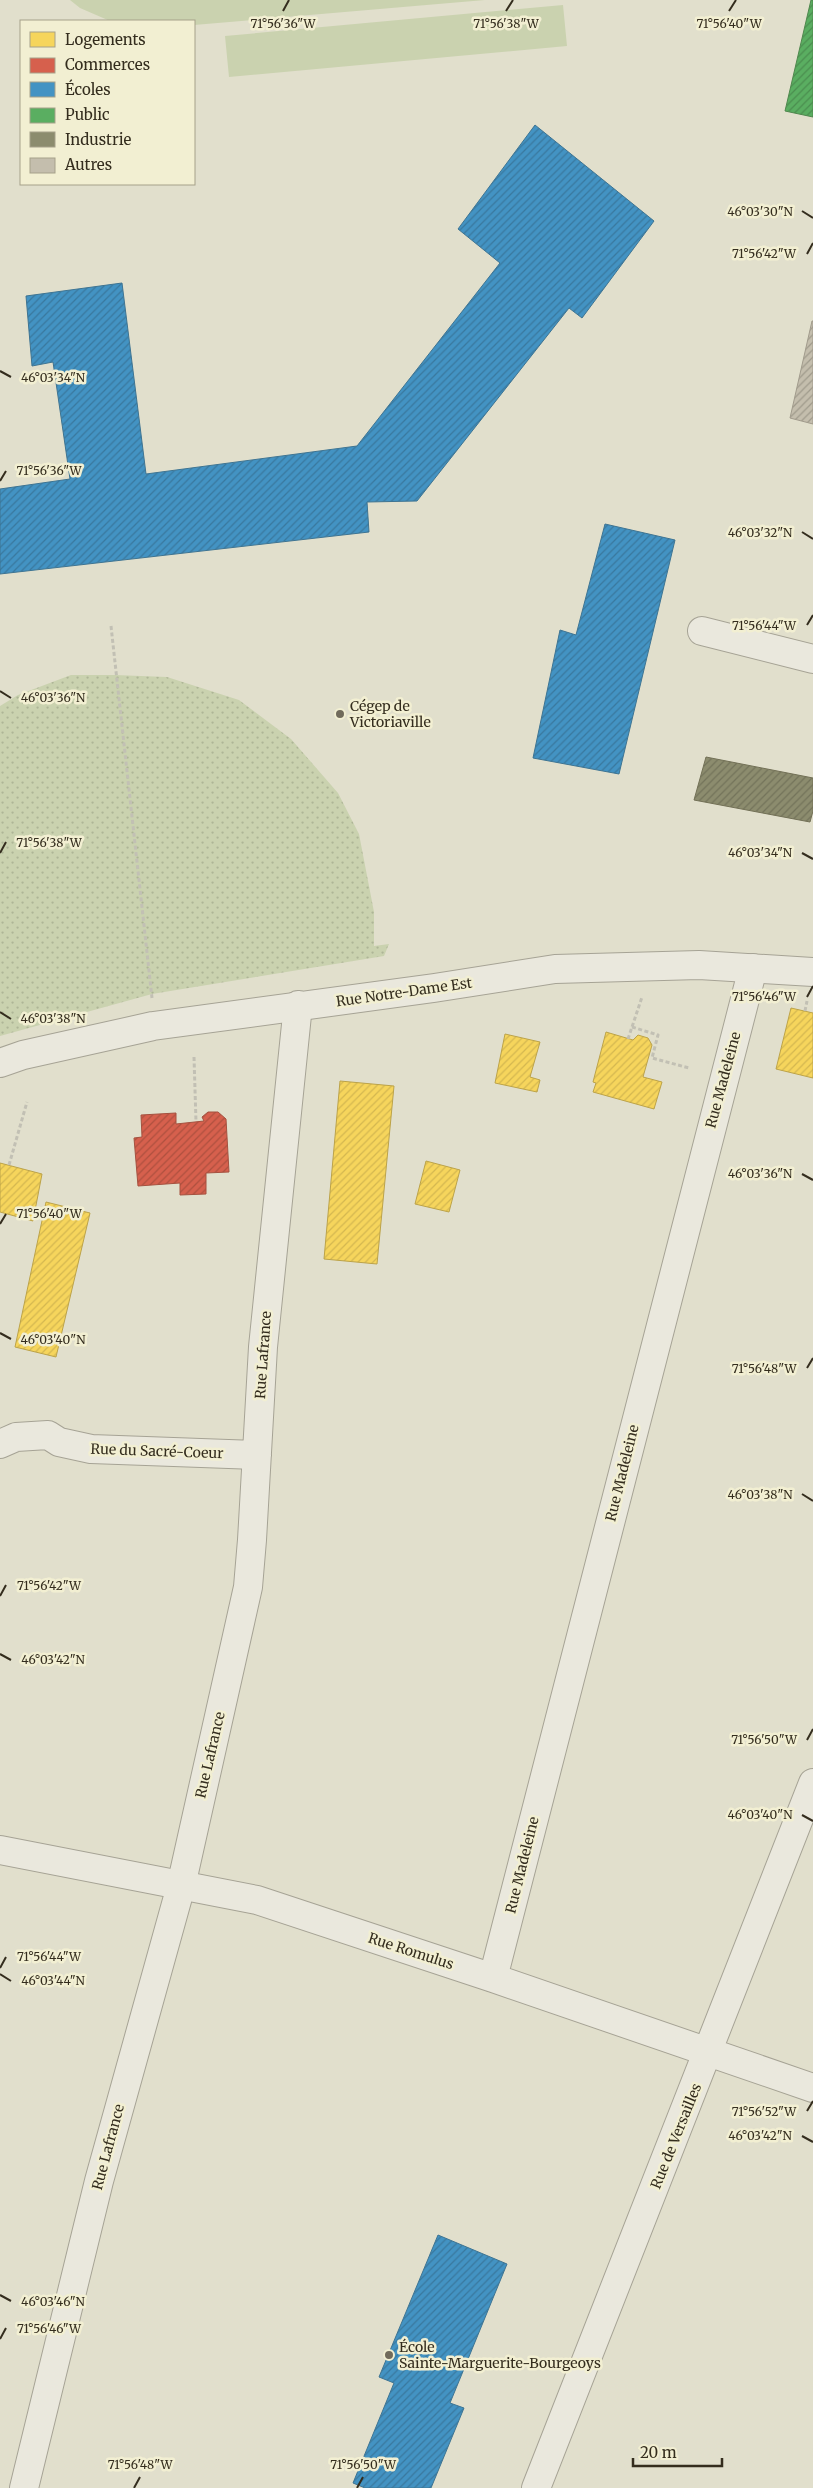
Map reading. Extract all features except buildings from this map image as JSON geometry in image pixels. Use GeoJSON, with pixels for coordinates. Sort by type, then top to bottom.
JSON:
{"type":"FeatureCollection","features":[{"type":"Feature","properties":{"kind":"street"},"geometry":{"type":"LineString","coordinates":[[702,631],[813,659]]}},
{"type":"Feature","properties":{"kind":"street","name":"Rue Notre-Dame Est"},"geometry":{"type":"LineString","coordinates":[[0,1063],[23,1055],[153,1026],[555,970],[650,965],[813,972]]}},
{"type":"Feature","properties":{"kind":"street","name":"Rue Madeleine"},"geometry":{"type":"LineString","coordinates":[[493,1978],[752,968]]}},
{"type":"Feature","properties":{"kind":"street","name":"Rue Lafrance"},"geometry":{"type":"LineString","coordinates":[[24,2488],[98,2181],[181,1886],[248,1587],[263,1347],[298,1005]]}},
{"type":"Feature","properties":{"kind":"street","name":"Rue du Sacré-Coeur"},"geometry":{"type":"LineString","coordinates":[[0,1444],[16,1438],[48,1435],[59,1442],[91,1449],[257,1454]]}},
{"type":"Feature","properties":{"kind":"street","name":"Rue de Versailles"},"geometry":{"type":"LineString","coordinates":[[536,2488],[709,2052],[813,1782]]}},
{"type":"Feature","properties":{"kind":"street","name":"Rue Romulus"},"geometry":{"type":"LineString","coordinates":[[0,1850],[257,1900],[493,1978],[813,2088]]}},
{"type":"Feature","properties":{"kind":"path"},"geometry":{"type":"LineString","coordinates":[[111,626],[152,994],[153,1026]]}},
{"type":"Feature","properties":{"kind":"path"},"geometry":{"type":"LineString","coordinates":[[628,1039],[642,997]]}},
{"type":"Feature","properties":{"kind":"path"},"geometry":{"type":"LineString","coordinates":[[632,1028],[658,1035],[652,1058],[689,1068]]}},
{"type":"Feature","properties":{"kind":"path"},"geometry":{"type":"LineString","coordinates":[[194,1057],[196,1122]]}},
{"type":"Feature","properties":{"kind":"path"},"geometry":{"type":"LineString","coordinates":[[9,1165],[27,1102]]}},
{"type":"Feature","properties":{"kind":"green space"},"geometry":{"type":"Polygon","coordinates":[[[70,0],[485,0],[195,25],[195,20],[108,20],[80,8],[70,0]]]}},
{"type":"Feature","properties":{"kind":"green space"},"geometry":{"type":"Polygon","coordinates":[[[563,5],[567,46],[229,77],[225,36],[563,5]]]}},
{"type":"Feature","properties":{"kind":"green space"},"geometry":{"type":"Polygon","coordinates":[[[71,675],[167,677],[239,700],[291,739],[338,793],[359,834],[374,912],[374,946],[389,944],[384,956],[152,994],[0,1036],[0,706],[18,695],[71,675]]]}},
{"type":"Feature","properties":{"kind":"place","name":"Cégep de Victoriaville"},"geometry":{"type":"Point","coordinates":[340,714]}},
{"type":"Feature","properties":{"kind":"place","name":"École Sainte-Marguerite-Bourgeoys"},"geometry":{"type":"Point","coordinates":[389,2355]}}]}
